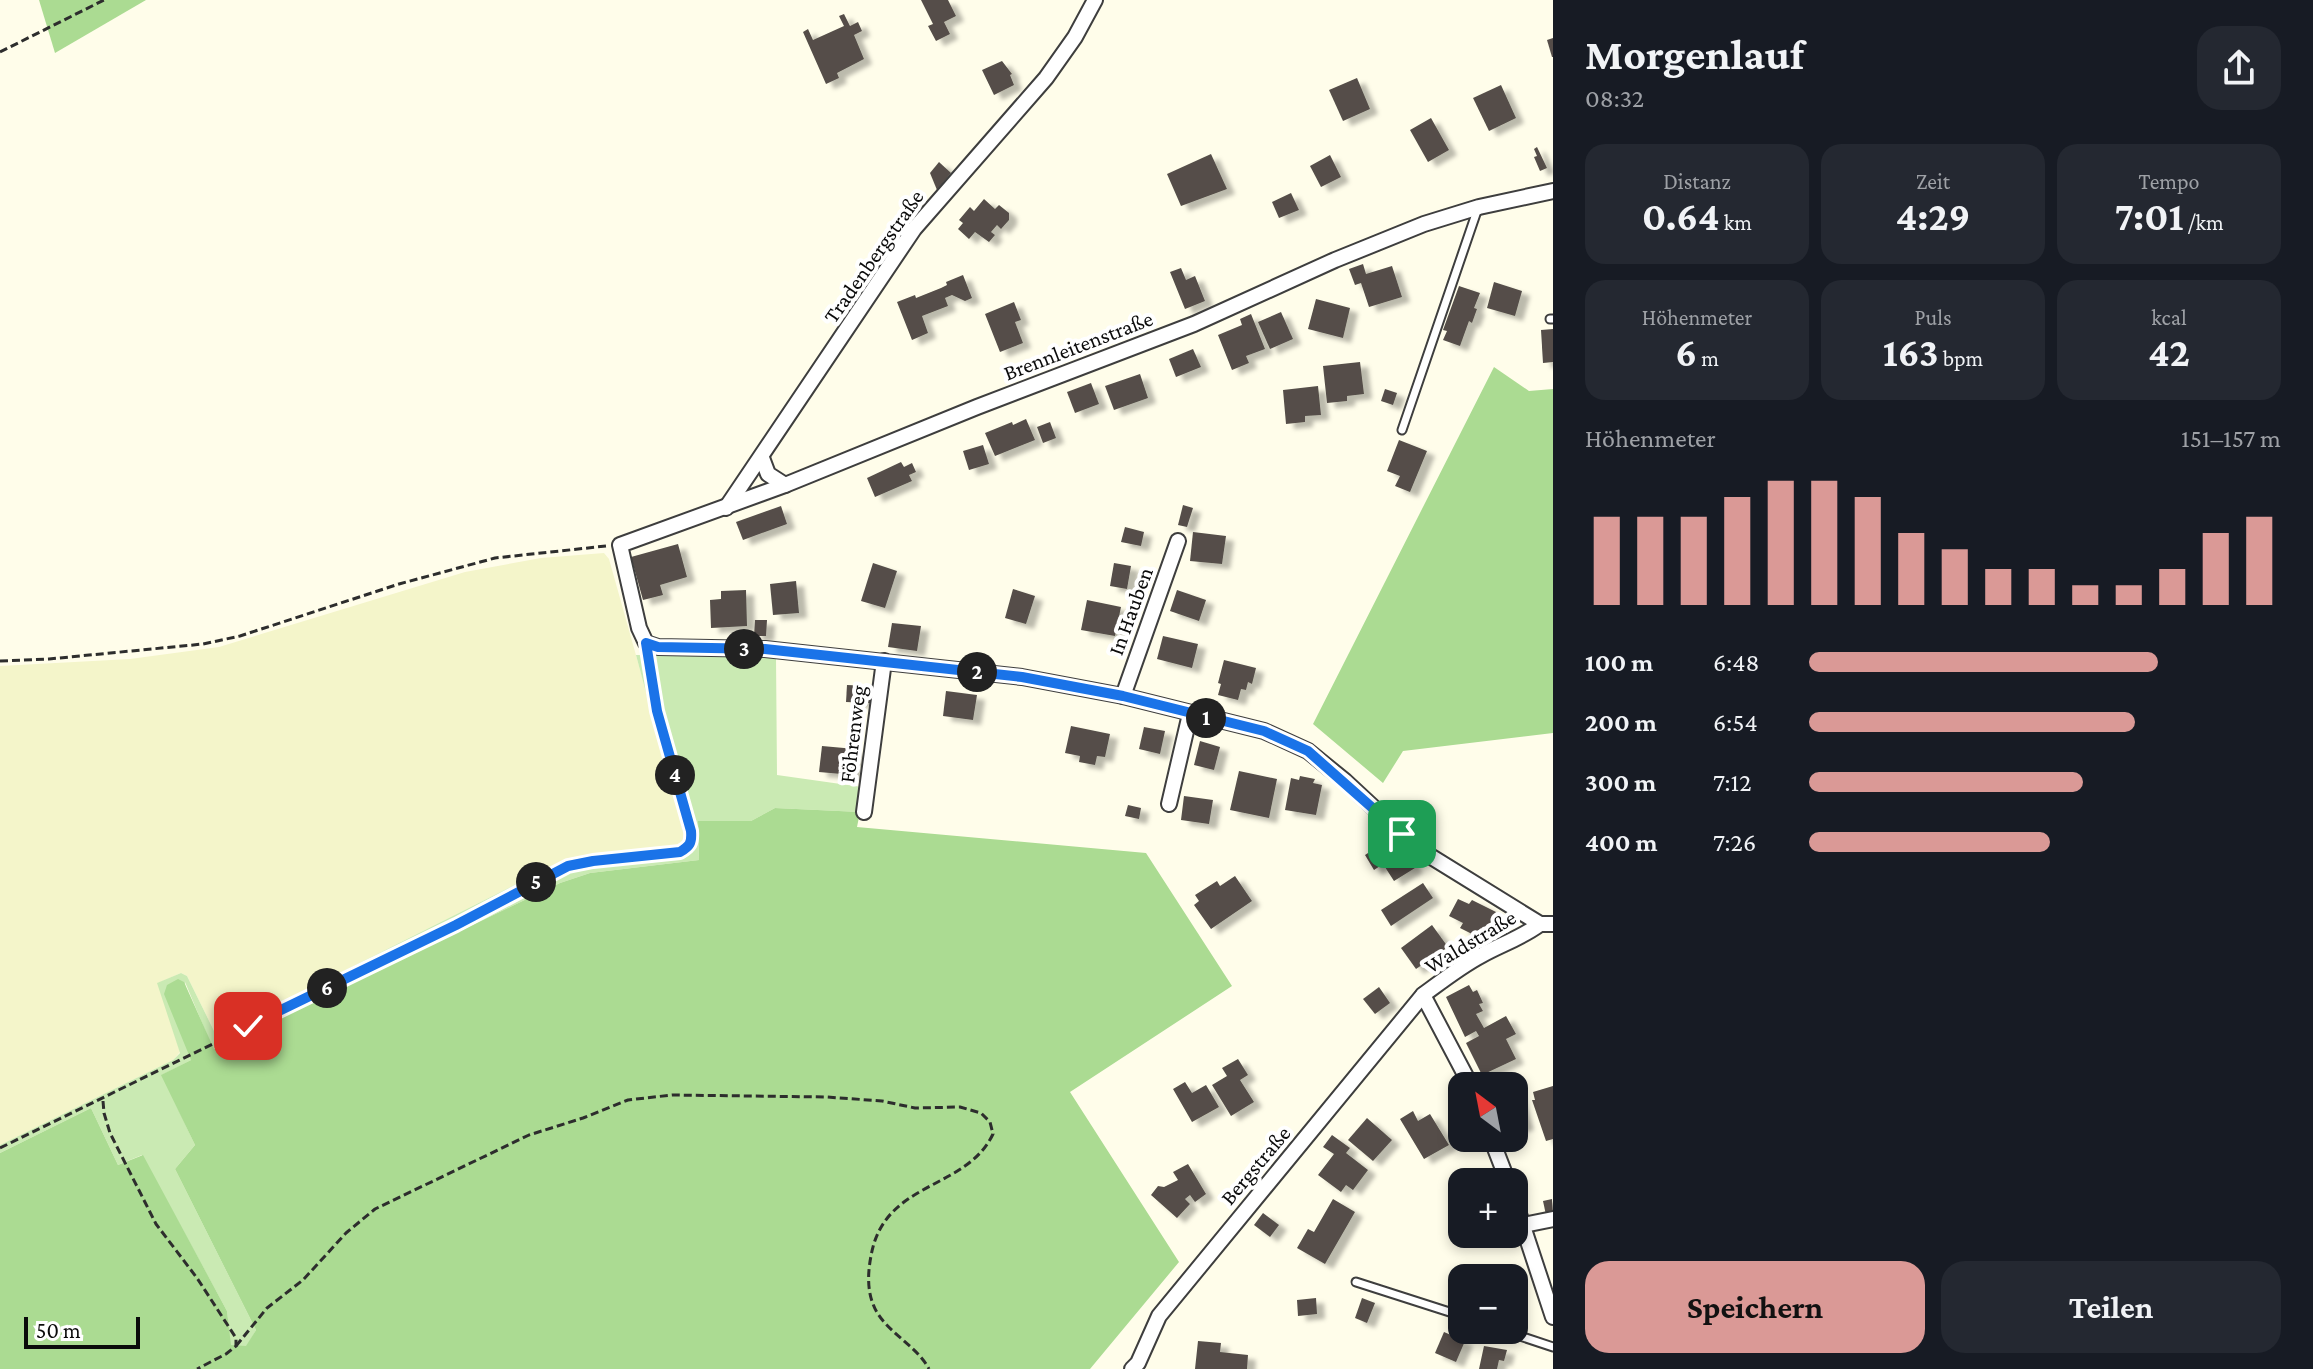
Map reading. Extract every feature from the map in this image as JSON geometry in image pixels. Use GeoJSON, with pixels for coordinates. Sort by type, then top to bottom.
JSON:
{"type":"FeatureCollection","features":[{"type":"Feature","properties":{"kind":"street","name":"Tradenbergstraße"},"geometry":{"type":"LineString","coordinates":[[726,508],[914,229],[1046,78],[1075,37],[1095,0]]}},
{"type":"Feature","properties":{"kind":"street","name":"Brennleitenstraße"},"geometry":{"type":"LineString","coordinates":[[620,545],[726,508],[1222,312],[1387,238],[1479,207],[1553,191]]}},
{"type":"Feature","properties":{"kind":"street"},"geometry":{"type":"LineString","coordinates":[[762,458],[768,474],[785,485]]}},
{"type":"Feature","properties":{"kind":"street","name":"In Hauben"},"geometry":{"type":"LineString","coordinates":[[1123,696],[1178,541]]}},
{"type":"Feature","properties":{"kind":"street"},"geometry":{"type":"LineString","coordinates":[[620,545],[639,628],[646,643],[658,647],[765,649],[1022,677],[1123,696],[1264,731],[1308,751],[1430,856],[1546,924]]}},
{"type":"Feature","properties":{"kind":"street","name":"Föhrenweg"},"geometry":{"type":"LineString","coordinates":[[864,812],[884,661]]}},
{"type":"Feature","properties":{"kind":"street"},"geometry":{"type":"LineString","coordinates":[[1169,804],[1190,714]]}},
{"type":"Feature","properties":{"kind":"street","name":"Waldstraße"},"geometry":{"type":"LineString","coordinates":[[1423,995],[1483,954],[1546,924]]}},
{"type":"Feature","properties":{"kind":"street"},"geometry":{"type":"LineString","coordinates":[[1423,995],[1464,1072]]}},
{"type":"Feature","properties":{"kind":"street","name":"Bergstraße"},"geometry":{"type":"LineString","coordinates":[[1132,1369],[1138,1363],[1159,1316],[1423,995]]}},
{"type":"Feature","properties":{"kind":"street"},"geometry":{"type":"LineString","coordinates":[[1528,1224],[1553,1219]]}},
{"type":"Feature","properties":{"kind":"street"},"geometry":{"type":"LineString","coordinates":[[1528,1238],[1553,1317]]}},
{"type":"Feature","properties":{"kind":"lane"},"geometry":{"type":"LineString","coordinates":[[1402,430],[1479,207]]}},
{"type":"Feature","properties":{"kind":"lane"},"geometry":{"type":"LineString","coordinates":[[1356,1282],[1448,1312]]}},
{"type":"Feature","properties":{"kind":"lane"},"geometry":{"type":"LineString","coordinates":[[1528,1339],[1553,1347]]}},
{"type":"Feature","properties":{"kind":"path"},"geometry":{"type":"LineString","coordinates":[[0,52],[104,0]]}},
{"type":"Feature","properties":{"kind":"path"},"geometry":{"type":"LineString","coordinates":[[0,661],[203,644],[240,636],[399,584],[495,558],[620,545]]}},
{"type":"Feature","properties":{"kind":"path"},"geometry":{"type":"LineString","coordinates":[[0,1148],[466,920],[568,866],[680,852],[688,847],[692,842],[691,831],[657,711],[646,643]]}},
{"type":"Feature","properties":{"kind":"path"},"geometry":{"type":"LineString","coordinates":[[197,1369],[236,1346],[267,1308],[303,1280],[346,1233],[375,1209],[529,1135],[628,1100],[672,1095],[827,1097],[882,1101],[915,1108],[960,1107],[981,1113],[990,1122],[993,1134],[987,1146],[973,1160],[912,1195],[889,1214],[875,1235],[868,1274],[873,1306],[889,1326],[922,1356],[929,1369]]}},
{"type":"Feature","properties":{"kind":"path"},"geometry":{"type":"LineString","coordinates":[[103,1099],[110,1133],[156,1224],[230,1326],[236,1346]]}},
{"type":"Feature","properties":{"kind":"green space"},"geometry":{"type":"Polygon","coordinates":[[[39,0],[146,0],[55,53],[39,0]]]}},
{"type":"Feature","properties":{"kind":"green space"},"geometry":{"type":"Polygon","coordinates":[[[1494,367],[1529,391],[1553,389],[1553,733],[1403,751],[1383,783],[1313,724],[1494,367]]]}},
{"type":"Feature","properties":{"kind":"green space"},"geometry":{"type":"Polygon","coordinates":[[[604,553],[609,559],[671,780],[685,842],[680,847],[580,857],[552,866],[216,1035],[187,976],[181,973],[158,983],[180,1052],[173,1060],[0,1145],[0,666],[130,659],[219,647],[465,572],[541,558],[604,553]]]}},
{"type":"Feature","properties":{"kind":"green space"},"geometry":{"type":"Polygon","coordinates":[[[636,655],[776,657],[777,775],[862,787],[860,812],[775,808],[751,821],[698,821],[699,860],[590,873],[560,883],[213,1049],[185,982],[191,1060],[162,1075],[195,1145],[175,1169],[256,1330],[247,1346],[230,1346],[227,1311],[142,1155],[118,1165],[91,1108],[0,1153],[0,1145],[173,1060],[180,1053],[157,983],[181,973],[187,976],[216,1035],[552,866],[580,857],[680,847],[685,842],[680,819],[636,655]]]}},
{"type":"Feature","properties":{"kind":"green space"},"geometry":{"type":"Polygon","coordinates":[[[775,808],[860,812],[857,827],[1146,853],[1232,986],[1070,1092],[1179,1262],[1090,1369],[0,1369],[0,1153],[91,1108],[118,1165],[143,1155],[227,1311],[231,1345],[246,1346],[256,1330],[175,1169],[195,1145],[161,1075],[191,1060],[164,994],[167,985],[178,979],[184,982],[214,1049],[560,883],[590,873],[699,860],[698,821],[751,821],[775,808]]]}},
{"type":"Feature","properties":{"kind":"building"},"geometry":{"type":"Polygon","coordinates":[[[921,0],[948,0],[956,16],[944,22],[950,34],[936,41],[928,26],[933,24],[921,0]]]}},
{"type":"Feature","properties":{"kind":"building"},"geometry":{"type":"Polygon","coordinates":[[[844,14],[850,26],[858,22],[862,31],[854,35],[864,59],[837,73],[839,78],[826,84],[803,32],[808,29],[813,40],[844,26],[839,16],[844,14]]]}},
{"type":"Feature","properties":{"kind":"building"},"geometry":{"type":"Polygon","coordinates":[[[1553,38],[1553,57],[1552,57],[1547,40],[1553,38]]]}},
{"type":"Feature","properties":{"kind":"building"},"geometry":{"type":"Polygon","coordinates":[[[1002,61],[1012,74],[1014,85],[994,95],[982,70],[1002,61]]]}},
{"type":"Feature","properties":{"kind":"building"},"geometry":{"type":"Polygon","coordinates":[[[1357,78],[1370,109],[1343,121],[1329,90],[1357,78]]]}},
{"type":"Feature","properties":{"kind":"building"},"geometry":{"type":"Polygon","coordinates":[[[1501,85],[1516,118],[1489,131],[1473,98],[1501,85]]]}},
{"type":"Feature","properties":{"kind":"building"},"geometry":{"type":"Polygon","coordinates":[[[1431,118],[1449,150],[1428,162],[1410,130],[1431,118]]]}},
{"type":"Feature","properties":{"kind":"building"},"geometry":{"type":"Polygon","coordinates":[[[1537,147],[1547,168],[1540,171],[1534,157],[1537,156],[1534,149],[1537,147]]]}},
{"type":"Feature","properties":{"kind":"building"},"geometry":{"type":"Polygon","coordinates":[[[1211,154],[1227,189],[1181,206],[1167,174],[1211,154]]]}},
{"type":"Feature","properties":{"kind":"building"},"geometry":{"type":"Polygon","coordinates":[[[1330,155],[1341,177],[1321,187],[1310,166],[1330,155]]]}},
{"type":"Feature","properties":{"kind":"building"},"geometry":{"type":"Polygon","coordinates":[[[939,162],[951,173],[937,190],[930,173],[939,162]]]}},
{"type":"Feature","properties":{"kind":"building"},"geometry":{"type":"Polygon","coordinates":[[[1291,193],[1299,210],[1279,218],[1272,202],[1291,193]]]}},
{"type":"Feature","properties":{"kind":"building"},"geometry":{"type":"Polygon","coordinates":[[[984,199],[995,209],[999,205],[1009,213],[1009,220],[1001,229],[997,225],[991,232],[995,235],[989,242],[975,232],[969,239],[958,229],[963,223],[959,220],[970,207],[974,211],[984,199]]]}},
{"type":"Feature","properties":{"kind":"building"},"geometry":{"type":"Polygon","coordinates":[[[1363,264],[1366,274],[1392,266],[1402,297],[1369,307],[1361,283],[1355,285],[1349,269],[1363,264]]]}},
{"type":"Feature","properties":{"kind":"building"},"geometry":{"type":"Polygon","coordinates":[[[1181,268],[1186,280],[1195,276],[1205,301],[1185,309],[1170,272],[1181,268]]]}},
{"type":"Feature","properties":{"kind":"building"},"geometry":{"type":"Polygon","coordinates":[[[963,275],[972,298],[965,301],[952,295],[945,298],[948,306],[922,316],[928,333],[912,340],[897,302],[941,288],[947,285],[946,282],[963,275]]]}},
{"type":"Feature","properties":{"kind":"building"},"geometry":{"type":"Polygon","coordinates":[[[1494,282],[1522,291],[1515,316],[1487,308],[1494,282]]]}},
{"type":"Feature","properties":{"kind":"building"},"geometry":{"type":"Polygon","coordinates":[[[1459,286],[1480,293],[1472,323],[1469,321],[1460,346],[1443,340],[1447,331],[1443,330],[1459,286]]]}},
{"type":"Feature","properties":{"kind":"building"},"geometry":{"type":"Polygon","coordinates":[[[1316,299],[1350,308],[1343,338],[1308,329],[1316,299]]]}},
{"type":"Feature","properties":{"kind":"building"},"geometry":{"type":"Polygon","coordinates":[[[1014,302],[1021,320],[1015,322],[1023,343],[1000,352],[985,314],[1014,302]]]}},
{"type":"Feature","properties":{"kind":"building"},"geometry":{"type":"Polygon","coordinates":[[[1281,312],[1293,339],[1270,349],[1258,322],[1281,312]]]}},
{"type":"Feature","properties":{"kind":"building"},"geometry":{"type":"Polygon","coordinates":[[[1251,314],[1265,349],[1246,356],[1249,363],[1232,370],[1218,335],[1242,325],[1240,319],[1251,314]]]}},
{"type":"Feature","properties":{"kind":"building"},"geometry":{"type":"Polygon","coordinates":[[[1553,329],[1553,362],[1543,363],[1541,330],[1553,329]]]}},
{"type":"Feature","properties":{"kind":"building"},"geometry":{"type":"Polygon","coordinates":[[[1193,349],[1201,367],[1176,377],[1169,359],[1193,349]]]}},
{"type":"Feature","properties":{"kind":"building"},"geometry":{"type":"Polygon","coordinates":[[[1360,362],[1364,394],[1347,396],[1347,401],[1327,403],[1323,366],[1360,362]]]}},
{"type":"Feature","properties":{"kind":"building"},"geometry":{"type":"Polygon","coordinates":[[[1140,374],[1148,398],[1114,410],[1105,386],[1140,374]]]}},
{"type":"Feature","properties":{"kind":"building"},"geometry":{"type":"Polygon","coordinates":[[[1091,383],[1099,404],[1075,413],[1067,392],[1091,383]]]}},
{"type":"Feature","properties":{"kind":"building"},"geometry":{"type":"Polygon","coordinates":[[[1318,386],[1321,415],[1305,416],[1305,422],[1286,424],[1283,390],[1318,386]]]}},
{"type":"Feature","properties":{"kind":"building"},"geometry":{"type":"Polygon","coordinates":[[[1385,389],[1397,393],[1393,405],[1381,401],[1385,389]]]}},
{"type":"Feature","properties":{"kind":"building"},"geometry":{"type":"Polygon","coordinates":[[[1026,419],[1035,440],[995,456],[985,433],[1026,419]]]}},
{"type":"Feature","properties":{"kind":"building"},"geometry":{"type":"Polygon","coordinates":[[[1050,422],[1056,438],[1043,443],[1037,427],[1050,422]]]}},
{"type":"Feature","properties":{"kind":"building"},"geometry":{"type":"Polygon","coordinates":[[[1399,440],[1427,451],[1410,492],[1395,486],[1400,476],[1387,471],[1399,440]]]}},
{"type":"Feature","properties":{"kind":"building"},"geometry":{"type":"Polygon","coordinates":[[[983,445],[989,464],[969,470],[963,451],[983,445]]]}},
{"type":"Feature","properties":{"kind":"building"},"geometry":{"type":"Polygon","coordinates":[[[901,462],[904,467],[912,463],[916,472],[909,475],[912,481],[875,497],[867,478],[901,462]]]}},
{"type":"Feature","properties":{"kind":"building"},"geometry":{"type":"Polygon","coordinates":[[[1183,505],[1193,508],[1187,527],[1178,525],[1183,505]]]}},
{"type":"Feature","properties":{"kind":"building"},"geometry":{"type":"Polygon","coordinates":[[[781,506],[787,524],[743,540],[736,522],[781,506]]]}},
{"type":"Feature","properties":{"kind":"building"},"geometry":{"type":"Polygon","coordinates":[[[1125,527],[1144,532],[1141,546],[1121,542],[1125,527]]]}},
{"type":"Feature","properties":{"kind":"building"},"geometry":{"type":"Polygon","coordinates":[[[1193,532],[1226,536],[1222,564],[1190,561],[1193,532]]]}},
{"type":"Feature","properties":{"kind":"building"},"geometry":{"type":"Polygon","coordinates":[[[678,544],[687,577],[660,585],[663,595],[643,600],[631,557],[678,544]]]}},
{"type":"Feature","properties":{"kind":"building"},"geometry":{"type":"Polygon","coordinates":[[[873,563],[897,571],[885,608],[861,601],[873,563]]]}},
{"type":"Feature","properties":{"kind":"building"},"geometry":{"type":"Polygon","coordinates":[[[1114,563],[1131,566],[1127,589],[1110,586],[1114,563]]]}},
{"type":"Feature","properties":{"kind":"building"},"geometry":{"type":"Polygon","coordinates":[[[796,581],[799,613],[773,615],[770,584],[796,581]]]}},
{"type":"Feature","properties":{"kind":"building"},"geometry":{"type":"Polygon","coordinates":[[[1013,589],[1035,596],[1026,624],[1005,618],[1013,589]]]}},
{"type":"Feature","properties":{"kind":"building"},"geometry":{"type":"Polygon","coordinates":[[[746,590],[747,626],[711,628],[710,600],[721,599],[721,591],[746,590]]]}},
{"type":"Feature","properties":{"kind":"building"},"geometry":{"type":"Polygon","coordinates":[[[1177,590],[1206,600],[1199,621],[1170,611],[1177,590]]]}},
{"type":"Feature","properties":{"kind":"building"},"geometry":{"type":"Polygon","coordinates":[[[1087,600],[1121,607],[1115,636],[1081,630],[1087,600]]]}},
{"type":"Feature","properties":{"kind":"building"},"geometry":{"type":"Polygon","coordinates":[[[755,620],[767,620],[766,636],[754,636],[755,620]]]}},
{"type":"Feature","properties":{"kind":"building"},"geometry":{"type":"Polygon","coordinates":[[[892,623],[921,626],[917,651],[888,647],[892,623]]]}},
{"type":"Feature","properties":{"kind":"building"},"geometry":{"type":"Polygon","coordinates":[[[1163,636],[1198,644],[1192,668],[1157,659],[1163,636]]]}},
{"type":"Feature","properties":{"kind":"building"},"geometry":{"type":"Polygon","coordinates":[[[1224,660],[1256,668],[1252,684],[1248,682],[1246,690],[1241,689],[1238,700],[1218,695],[1224,660]]]}},
{"type":"Feature","properties":{"kind":"building"},"geometry":{"type":"Polygon","coordinates":[[[847,685],[871,686],[870,703],[846,702],[847,685]]]}},
{"type":"Feature","properties":{"kind":"building"},"geometry":{"type":"Polygon","coordinates":[[[946,691],[977,695],[973,720],[943,716],[946,691]]]}},
{"type":"Feature","properties":{"kind":"building"},"geometry":{"type":"Polygon","coordinates":[[[1071,726],[1110,734],[1105,757],[1097,756],[1095,765],[1079,762],[1080,756],[1065,753],[1071,726]]]}},
{"type":"Feature","properties":{"kind":"building"},"geometry":{"type":"Polygon","coordinates":[[[1144,727],[1165,731],[1160,754],[1139,749],[1144,727]]]}},
{"type":"Feature","properties":{"kind":"building"},"geometry":{"type":"Polygon","coordinates":[[[1200,741],[1220,747],[1214,770],[1194,765],[1200,741]]]}},
{"type":"Feature","properties":{"kind":"building"},"geometry":{"type":"Polygon","coordinates":[[[822,746],[855,749],[853,775],[819,772],[822,746]]]}},
{"type":"Feature","properties":{"kind":"building"},"geometry":{"type":"Polygon","coordinates":[[[1239,771],[1277,779],[1269,818],[1230,810],[1239,771]]]}},
{"type":"Feature","properties":{"kind":"building"},"geometry":{"type":"Polygon","coordinates":[[[1300,776],[1315,779],[1313,783],[1322,785],[1316,815],[1285,810],[1291,778],[1299,780],[1300,776]]]}},
{"type":"Feature","properties":{"kind":"building"},"geometry":{"type":"Polygon","coordinates":[[[1184,796],[1213,800],[1209,824],[1181,820],[1184,796]]]}},
{"type":"Feature","properties":{"kind":"building"},"geometry":{"type":"Polygon","coordinates":[[[1128,805],[1141,808],[1139,819],[1125,816],[1128,805]]]}},
{"type":"Feature","properties":{"kind":"building"},"geometry":{"type":"Polygon","coordinates":[[[1388,840],[1396,853],[1403,849],[1415,868],[1394,881],[1383,864],[1374,870],[1365,855],[1388,840]]]}},
{"type":"Feature","properties":{"kind":"building"},"geometry":{"type":"Polygon","coordinates":[[[1235,876],[1252,901],[1211,929],[1194,905],[1199,901],[1195,895],[1217,881],[1220,886],[1235,876]]]}},
{"type":"Feature","properties":{"kind":"building"},"geometry":{"type":"Polygon","coordinates":[[[1423,883],[1433,898],[1391,926],[1381,910],[1423,883]]]}},
{"type":"Feature","properties":{"kind":"building"},"geometry":{"type":"Polygon","coordinates":[[[1458,899],[1469,904],[1472,900],[1496,912],[1482,939],[1460,928],[1463,923],[1449,916],[1458,899]]]}},
{"type":"Feature","properties":{"kind":"building"},"geometry":{"type":"Polygon","coordinates":[[[1432,925],[1448,947],[1416,969],[1401,948],[1432,925]]]}},
{"type":"Feature","properties":{"kind":"building"},"geometry":{"type":"Polygon","coordinates":[[[1469,985],[1473,992],[1477,990],[1483,1011],[1476,1014],[1484,1028],[1506,1016],[1516,1034],[1506,1039],[1516,1059],[1488,1072],[1480,1072],[1466,1043],[1479,1036],[1476,1031],[1465,1037],[1446,997],[1469,985]]]}},
{"type":"Feature","properties":{"kind":"building"},"geometry":{"type":"Polygon","coordinates":[[[1379,987],[1390,1003],[1375,1014],[1363,999],[1379,987]]]}},
{"type":"Feature","properties":{"kind":"building"},"geometry":{"type":"Polygon","coordinates":[[[1238,1059],[1248,1075],[1240,1080],[1254,1102],[1231,1116],[1212,1085],[1227,1076],[1222,1068],[1238,1059]]]}},
{"type":"Feature","properties":{"kind":"building"},"geometry":{"type":"Polygon","coordinates":[[[1185,1082],[1192,1093],[1206,1085],[1219,1107],[1192,1122],[1173,1089],[1185,1082]]]}},
{"type":"Feature","properties":{"kind":"building"},"geometry":{"type":"Polygon","coordinates":[[[1553,1086],[1553,1139],[1546,1141],[1532,1100],[1535,1100],[1533,1092],[1553,1086]]]}},
{"type":"Feature","properties":{"kind":"building"},"geometry":{"type":"Polygon","coordinates":[[[1413,1111],[1418,1121],[1430,1114],[1448,1146],[1424,1159],[1400,1119],[1413,1111]]]}},
{"type":"Feature","properties":{"kind":"building"},"geometry":{"type":"Polygon","coordinates":[[[1367,1118],[1392,1140],[1373,1161],[1348,1140],[1367,1118]]]}},
{"type":"Feature","properties":{"kind":"building"},"geometry":{"type":"Polygon","coordinates":[[[1332,1135],[1350,1148],[1346,1153],[1368,1170],[1353,1190],[1346,1185],[1341,1192],[1318,1175],[1334,1154],[1323,1147],[1332,1135]]]}},
{"type":"Feature","properties":{"kind":"building"},"geometry":{"type":"Polygon","coordinates":[[[1188,1164],[1206,1194],[1195,1202],[1190,1195],[1185,1199],[1190,1204],[1177,1218],[1151,1195],[1158,1186],[1164,1187],[1178,1180],[1173,1172],[1188,1164]]]}},
{"type":"Feature","properties":{"kind":"building"},"geometry":{"type":"Polygon","coordinates":[[[1333,1199],[1355,1212],[1325,1264],[1297,1248],[1308,1229],[1314,1232],[1333,1199]]]}},
{"type":"Feature","properties":{"kind":"building"},"geometry":{"type":"Polygon","coordinates":[[[1552,1199],[1553,1213],[1546,1215],[1543,1201],[1552,1199]]]}},
{"type":"Feature","properties":{"kind":"building"},"geometry":{"type":"Polygon","coordinates":[[[1263,1213],[1279,1225],[1270,1237],[1254,1225],[1263,1213]]]}},
{"type":"Feature","properties":{"kind":"building"},"geometry":{"type":"Polygon","coordinates":[[[1316,1298],[1317,1314],[1298,1316],[1297,1300],[1316,1298]]]}},
{"type":"Feature","properties":{"kind":"building"},"geometry":{"type":"Polygon","coordinates":[[[1362,1298],[1375,1303],[1367,1323],[1355,1318],[1362,1298]]]}},
{"type":"Feature","properties":{"kind":"building"},"geometry":{"type":"Polygon","coordinates":[[[1444,1332],[1448,1334],[1448,1344],[1464,1344],[1456,1362],[1435,1353],[1444,1332]]]}},
{"type":"Feature","properties":{"kind":"building"},"geometry":{"type":"Polygon","coordinates":[[[1198,1341],[1221,1343],[1220,1352],[1248,1355],[1247,1369],[1195,1369],[1198,1341]]]}},
{"type":"Feature","properties":{"kind":"building"},"geometry":{"type":"Polygon","coordinates":[[[1484,1346],[1507,1350],[1504,1361],[1499,1360],[1497,1369],[1479,1369],[1484,1346]]]}},
{"type":"Feature","properties":{"kind":"route"},"geometry":{"type":"LineString","coordinates":[[248,1026],[456,925],[568,866],[680,852],[688,847],[692,842],[691,831],[657,711],[646,643],[658,647],[765,649],[1022,677],[1123,696],[1264,731],[1308,751],[1402,834]]}}]}
